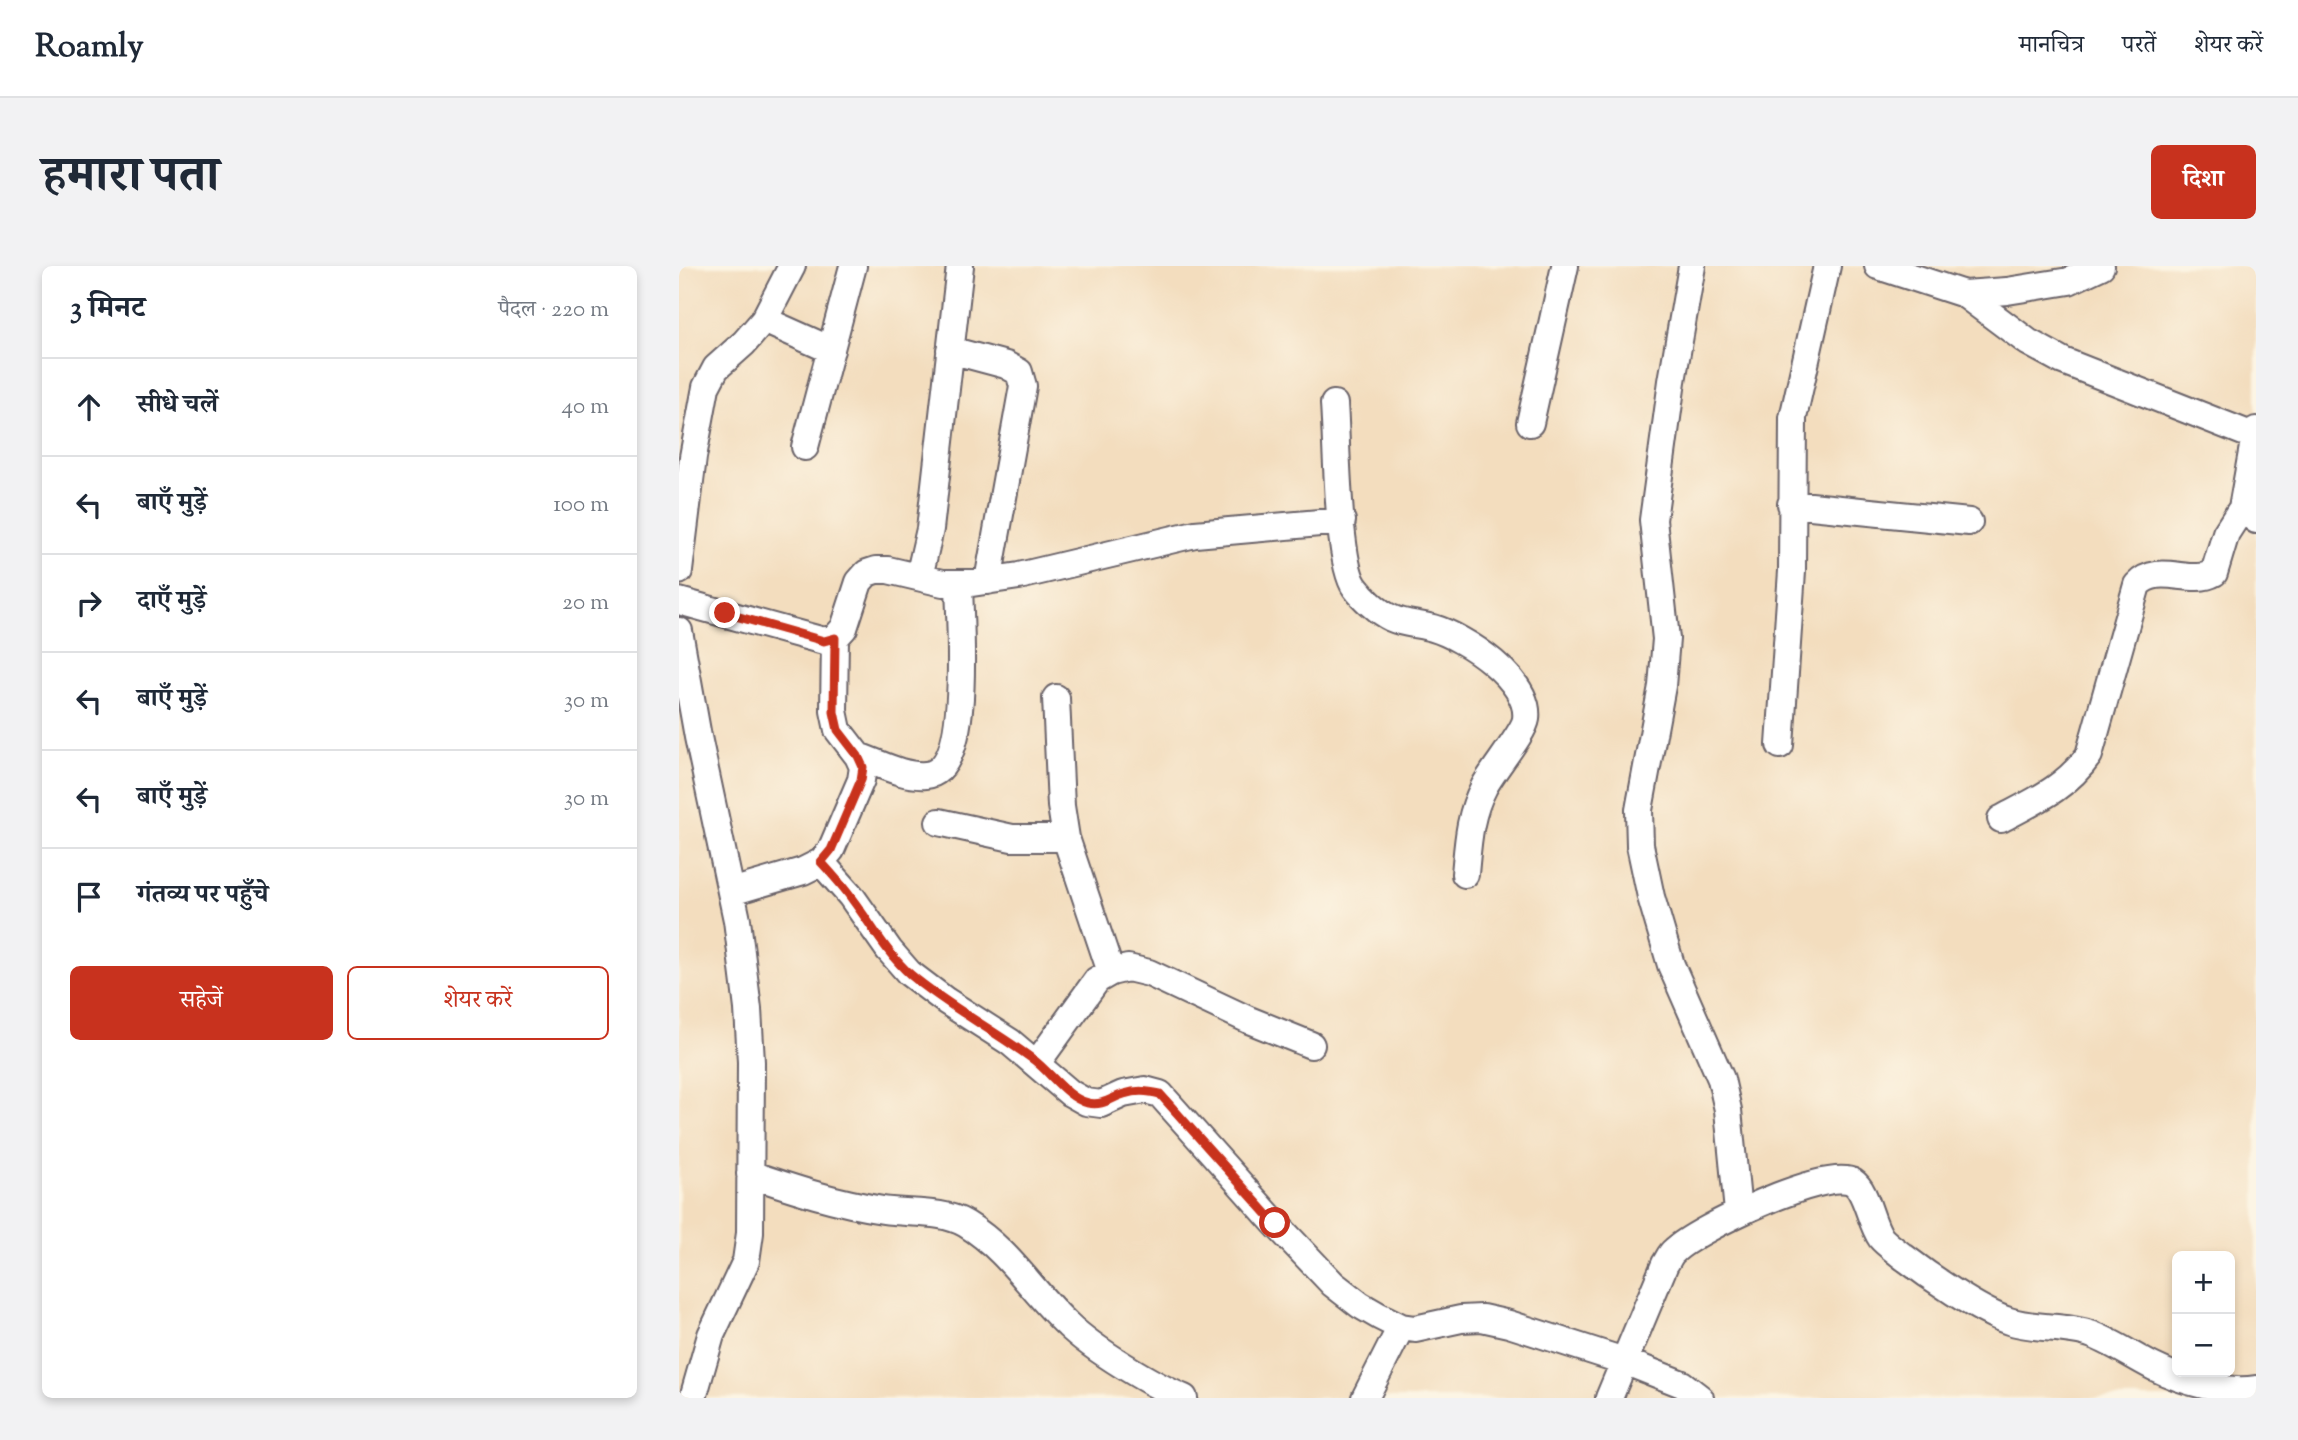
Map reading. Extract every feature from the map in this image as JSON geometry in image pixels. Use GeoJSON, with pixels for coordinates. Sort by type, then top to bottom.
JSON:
{"type":"FeatureCollection","features":[{"type":"Feature","properties":{"kind":"street"},"geometry":{"type":"LineString","coordinates":[[679,571],[693,457],[706,387],[716,368],[744,343],[764,320],[792,266]]}},
{"type":"Feature","properties":{"kind":"street"},"geometry":{"type":"LineString","coordinates":[[805,447],[853,266]]}},
{"type":"Feature","properties":{"kind":"street"},"geometry":{"type":"LineString","coordinates":[[919,577],[930,529],[960,266]]}},
{"type":"Feature","properties":{"kind":"street"},"geometry":{"type":"LineString","coordinates":[[1530,423],[1566,266]]}},
{"type":"Feature","properties":{"kind":"street"},"geometry":{"type":"LineString","coordinates":[[1692,266],[1672,381],[1653,520],[1667,639],[1662,686],[1639,810],[1640,845],[1651,897],[1671,965],[1721,1079],[1728,1110],[1738,1212]]}},
{"type":"Feature","properties":{"kind":"street"},"geometry":{"type":"LineString","coordinates":[[1780,744],[1792,570],[1793,418],[1827,266]]}},
{"type":"Feature","properties":{"kind":"street"},"geometry":{"type":"LineString","coordinates":[[1878,266],[1964,294],[2028,342],[2063,361],[2256,435],[2249,514],[2226,533],[2214,573],[2204,578],[2172,573],[2143,578],[2137,585],[2089,755],[2077,772],[2054,791],[2001,819]]}},
{"type":"Feature","properties":{"kind":"street"},"geometry":{"type":"LineString","coordinates":[[1964,294],[2007,291],[2069,281],[2101,266]]}},
{"type":"Feature","properties":{"kind":"street"},"geometry":{"type":"LineString","coordinates":[[764,320],[831,351]]}},
{"type":"Feature","properties":{"kind":"street"},"geometry":{"type":"LineString","coordinates":[[950,351],[1006,365],[1019,372],[1023,386],[988,581]]}},
{"type":"Feature","properties":{"kind":"street"},"geometry":{"type":"LineString","coordinates":[[1335,404],[1346,569],[1354,586],[1370,603],[1391,618],[1435,628],[1479,650],[1507,674],[1522,701],[1526,719],[1484,786],[1470,818],[1465,874]]}},
{"type":"Feature","properties":{"kind":"street"},"geometry":{"type":"LineString","coordinates":[[1791,504],[1969,522]]}},
{"type":"Feature","properties":{"kind":"street"},"geometry":{"type":"LineString","coordinates":[[679,601],[824,641],[835,638],[843,628],[859,582],[867,573],[876,570],[888,570],[943,583],[988,581],[1195,534],[1342,521]]}},
{"type":"Feature","properties":{"kind":"street"},"geometry":{"type":"LineString","coordinates":[[858,756],[902,772],[927,775],[939,770],[951,754],[961,702],[959,583]]}},
{"type":"Feature","properties":{"kind":"street"},"geometry":{"type":"LineString","coordinates":[[679,631],[698,737],[737,920],[748,1009],[751,1062],[750,1233],[746,1261],[711,1335],[693,1398]]}},
{"type":"Feature","properties":{"kind":"street"},"geometry":{"type":"LineString","coordinates":[[731,892],[803,871],[821,862],[831,850],[861,780],[863,767],[838,730],[834,712],[835,638]]}},
{"type":"Feature","properties":{"kind":"street"},"geometry":{"type":"LineString","coordinates":[[1056,698],[1061,806],[1066,838],[1111,972]]}},
{"type":"Feature","properties":{"kind":"street"},"geometry":{"type":"LineString","coordinates":[[939,822],[1011,838],[1066,838]]}},
{"type":"Feature","properties":{"kind":"street"},"geometry":{"type":"LineString","coordinates":[[821,862],[851,896],[888,950],[909,973],[1037,1063],[1070,1093],[1086,1102],[1101,1104],[1123,1094],[1145,1090],[1160,1094],[1333,1284],[1360,1305],[1401,1328],[1415,1329],[1461,1319],[1482,1318],[1509,1324],[1623,1361],[1682,1384],[1700,1398]]}},
{"type":"Feature","properties":{"kind":"street"},"geometry":{"type":"LineString","coordinates":[[1037,1063],[1097,980],[1111,972],[1128,968],[1149,973],[1249,1020],[1311,1045]]}},
{"type":"Feature","properties":{"kind":"street"},"geometry":{"type":"LineString","coordinates":[[750,1174],[823,1198],[883,1210],[939,1215],[965,1223],[1005,1255],[1068,1325],[1105,1353],[1184,1398]]}},
{"type":"Feature","properties":{"kind":"street"},"geometry":{"type":"LineString","coordinates":[[1609,1398],[1665,1264],[1674,1251],[1738,1212],[1823,1180],[1840,1178],[1853,1182],[1862,1193],[1871,1220],[1882,1239],[1976,1305],[2008,1321],[2091,1334],[2210,1393],[2256,1389]]}},
{"type":"Feature","properties":{"kind":"street"},"geometry":{"type":"LineString","coordinates":[[1365,1398],[1401,1328]]}},
{"type":"Feature","properties":{"kind":"route"},"geometry":{"type":"LineString","coordinates":[[725,613],[824,641],[835,638],[834,712],[838,730],[863,767],[861,780],[831,850],[821,862],[851,896],[888,950],[909,973],[946,1001],[1010,1042],[1070,1093],[1086,1102],[1101,1104],[1123,1094],[1145,1090],[1160,1094],[1275,1223]]}}]}
